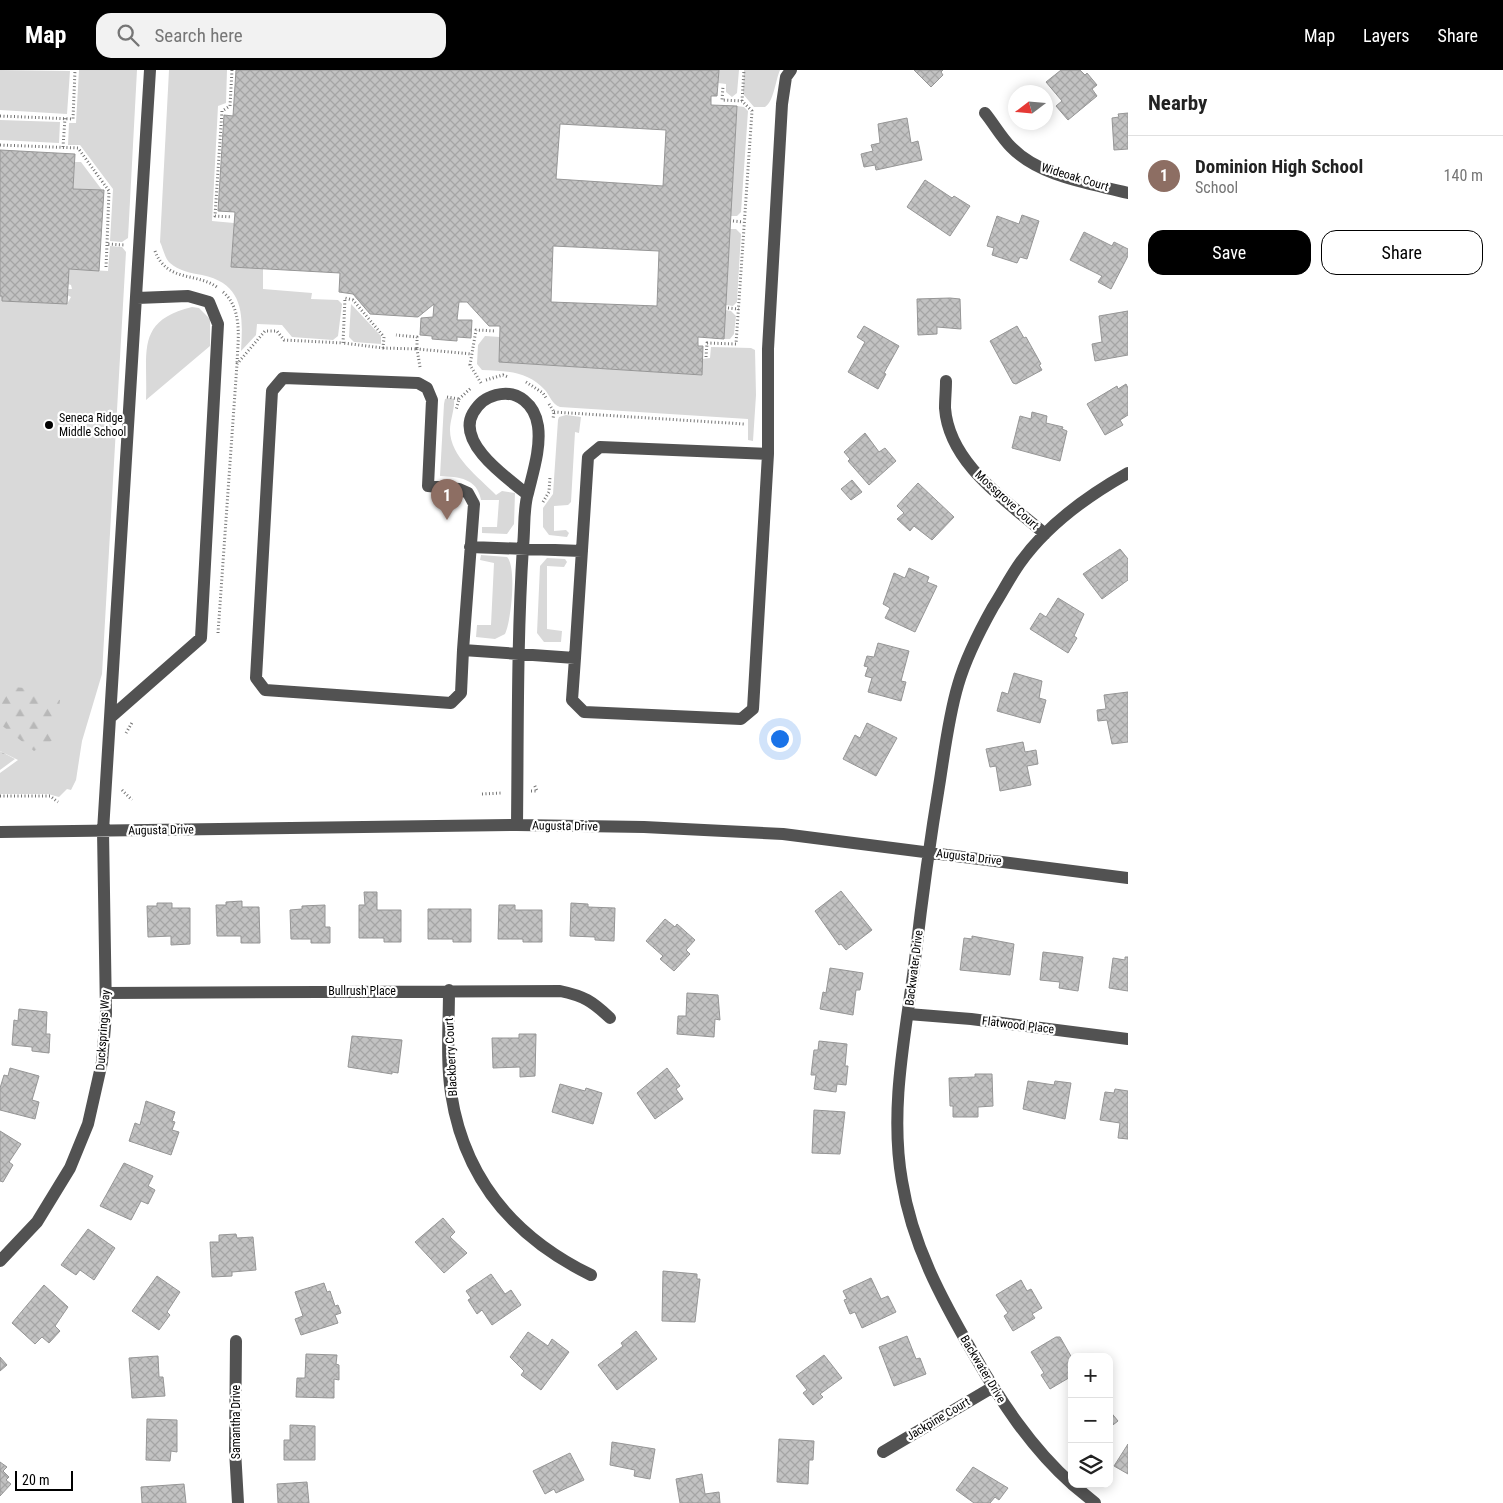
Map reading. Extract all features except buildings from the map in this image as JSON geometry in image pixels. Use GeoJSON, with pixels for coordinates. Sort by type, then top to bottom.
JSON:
{"type":"FeatureCollection","features":[{"type":"Feature","properties":{"kind":"street","name":"Ducksprings Way"},"geometry":{"type":"LineString","coordinates":[[0,1261],[37,1222],[70,1168],[88,1124],[102,1062],[106,992],[104,831],[150,70]]}},
{"type":"Feature","properties":{"kind":"street"},"geometry":{"type":"LineString","coordinates":[[768,454],[600,447],[588,457],[572,700],[584,712],[741,719],[753,708],[768,454],[768,349],[782,104],[786,77],[791,70]]}},
{"type":"Feature","properties":{"kind":"street","name":"Wideoak Court"},"geometry":{"type":"LineString","coordinates":[[985,113],[1011,147],[1033,164],[1058,174],[1128,193]]}},
{"type":"Feature","properties":{"kind":"street"},"geometry":{"type":"LineString","coordinates":[[111,717],[201,638],[202,628],[218,324],[208,302],[188,296],[137,298]]}},
{"type":"Feature","properties":{"kind":"street"},"geometry":{"type":"LineString","coordinates":[[284,378],[418,383],[427,388],[432,400],[428,486],[459,489],[468,493],[474,504],[463,650],[461,693],[451,703],[264,690],[256,678],[272,391],[284,378]]}},
{"type":"Feature","properties":{"kind":"street","name":"Mossgrove Court"},"geometry":{"type":"LineString","coordinates":[[946,381],[945,409],[951,433],[962,453],[976,473],[1045,534]]}},
{"type":"Feature","properties":{"kind":"street"},"geometry":{"type":"LineString","coordinates":[[517,825],[523,549],[527,494],[535,473],[538,427],[533,409],[524,399],[510,393],[495,395],[479,403],[471,416],[470,434],[477,447],[498,470],[527,494]]}},
{"type":"Feature","properties":{"kind":"street","name":"Backwater Drive"},"geometry":{"type":"LineString","coordinates":[[1068,1480],[1020,1426],[993,1387],[939,1295],[928,1270],[907,1206],[901,1178],[898,1131],[900,1088],[928,852],[953,702],[968,656],[979,632],[1020,563],[1045,534],[1072,509],[1128,473]]}},
{"type":"Feature","properties":{"kind":"street"},"geometry":{"type":"LineString","coordinates":[[470,547],[582,551]]}},
{"type":"Feature","properties":{"kind":"street"},"geometry":{"type":"LineString","coordinates":[[463,650],[575,658]]}},
{"type":"Feature","properties":{"kind":"street","name":"Augusta Drive"},"geometry":{"type":"LineString","coordinates":[[0,832],[517,825],[782,834],[1128,878]]}},
{"type":"Feature","properties":{"kind":"street","name":"Blackberry Court"},"geometry":{"type":"LineString","coordinates":[[449,990],[451,1094],[458,1125],[468,1155],[483,1183],[502,1209],[524,1232],[562,1261],[591,1275]]}},
{"type":"Feature","properties":{"kind":"street","name":"Bullrush Place"},"geometry":{"type":"LineString","coordinates":[[106,992],[560,991],[580,995],[592,1001],[610,1018]]}},
{"type":"Feature","properties":{"kind":"street","name":"Flatwood Place"},"geometry":{"type":"LineString","coordinates":[[908,1014],[971,1019],[1128,1040]]}},
{"type":"Feature","properties":{"kind":"street","name":"Samantha Drive"},"geometry":{"type":"LineString","coordinates":[[236,1342],[235,1450],[238,1503]]}},
{"type":"Feature","properties":{"kind":"street","name":"Jackpine Court"},"geometry":{"type":"LineString","coordinates":[[883,1452],[993,1387]]}},
{"type":"Feature","properties":{"kind":"street","name":"Backwater Drive"},"geometry":{"type":"LineString","coordinates":[[1077,1488],[1095,1503]]}},
{"type":"Feature","properties":{"kind":"path"},"geometry":{"type":"LineString","coordinates":[[0,116],[73,119],[75,70]]}},
{"type":"Feature","properties":{"kind":"path"},"geometry":{"type":"LineString","coordinates":[[232,70],[230,106],[222,111],[215,216],[232,217]]}},
{"type":"Feature","properties":{"kind":"path"},"geometry":{"type":"LineString","coordinates":[[742,101],[744,70]]}},
{"type":"Feature","properties":{"kind":"path"},"geometry":{"type":"LineString","coordinates":[[706,357],[707,343],[736,344],[752,110],[742,101],[722,100],[723,86]]}},
{"type":"Feature","properties":{"kind":"path"},"geometry":{"type":"LineString","coordinates":[[63,147],[65,118]]}},
{"type":"Feature","properties":{"kind":"path"},"geometry":{"type":"LineString","coordinates":[[0,145],[78,148],[109,191],[106,266]]}},
{"type":"Feature","properties":{"kind":"path"},"geometry":{"type":"LineString","coordinates":[[734,221],[743,222]]}},
{"type":"Feature","properties":{"kind":"path"},"geometry":{"type":"LineString","coordinates":[[107,244],[125,245]]}},
{"type":"Feature","properties":{"kind":"path"},"geometry":{"type":"LineString","coordinates":[[154,246],[157,256],[168,268],[183,277],[213,284],[227,295],[235,308],[238,328],[237,364]]}},
{"type":"Feature","properties":{"kind":"path"},"geometry":{"type":"LineString","coordinates":[[346,298],[353,300],[384,336],[383,348]]}},
{"type":"Feature","properties":{"kind":"path"},"geometry":{"type":"LineString","coordinates":[[728,308],[738,309]]}},
{"type":"Feature","properties":{"kind":"path"},"geometry":{"type":"LineString","coordinates":[[481,382],[470,366],[476,330],[496,332]]}},
{"type":"Feature","properties":{"kind":"path"},"geometry":{"type":"LineString","coordinates":[[396,335],[417,337],[417,350]]}},
{"type":"Feature","properties":{"kind":"path"},"geometry":{"type":"LineString","coordinates":[[343,343],[383,348],[472,354]]}},
{"type":"Feature","properties":{"kind":"path"},"geometry":{"type":"LineString","coordinates":[[554,412],[744,424]]}},
{"type":"Feature","properties":{"kind":"path"},"geometry":{"type":"LineString","coordinates":[[0,796],[50,796],[58,802]]}},
{"type":"Feature","properties":{"kind":"green space"},"geometry":{"type":"Polygon","coordinates":[[[0,70],[70,71],[67,114],[0,110],[0,70]]]}},
{"type":"Feature","properties":{"kind":"green space"},"geometry":{"type":"Polygon","coordinates":[[[79,70],[137,70],[128,238],[122,242],[110,241],[113,189],[80,145],[68,145],[69,123],[76,123],[79,70]]]}},
{"type":"Feature","properties":{"kind":"green space"},"geometry":{"type":"Polygon","coordinates":[[[169,70],[227,70],[226,103],[218,106],[212,221],[234,223],[231,267],[263,269],[263,289],[312,293],[311,299],[338,300],[342,304],[338,336],[333,340],[292,337],[282,325],[257,324],[256,335],[241,351],[241,314],[234,294],[227,286],[216,279],[181,270],[167,259],[160,242],[169,70]]]}},
{"type":"Feature","properties":{"kind":"green space"},"geometry":{"type":"Polygon","coordinates":[[[719,70],[739,70],[737,93],[732,97],[726,92],[726,84],[718,83],[719,70]]]}},
{"type":"Feature","properties":{"kind":"green space"},"geometry":{"type":"Polygon","coordinates":[[[744,70],[780,70],[772,96],[765,107],[754,107],[743,94],[744,70]]]}},
{"type":"Feature","properties":{"kind":"green space"},"geometry":{"type":"Polygon","coordinates":[[[737,106],[744,107],[748,111],[741,212],[737,216],[731,216],[737,106]]]}},
{"type":"Feature","properties":{"kind":"green space"},"geometry":{"type":"Polygon","coordinates":[[[0,120],[60,122],[59,143],[0,140],[0,120]]]}},
{"type":"Feature","properties":{"kind":"green space"},"geometry":{"type":"Polygon","coordinates":[[[75,162],[81,162],[102,190],[73,189],[75,162]]]}},
{"type":"Feature","properties":{"kind":"green space"},"geometry":{"type":"Polygon","coordinates":[[[730,229],[736,229],[741,234],[737,302],[733,306],[726,305],[730,229]]]}},
{"type":"Feature","properties":{"kind":"green space","name":"Seneca Ridge Middle School"},"geometry":{"type":"Polygon","coordinates":[[[110,246],[122,247],[126,252],[102,674],[82,741],[76,780],[71,790],[67,789],[59,797],[48,794],[0,794],[0,773],[18,760],[0,751],[0,296],[2,296],[2,301],[67,304],[71,297],[67,295],[67,289],[72,289],[71,285],[68,284],[69,269],[108,271],[110,246]]]}},
{"type":"Feature","properties":{"kind":"green space"},"geometry":{"type":"Polygon","coordinates":[[[351,304],[381,336],[381,344],[354,342],[349,337],[351,304]]]}},
{"type":"Feature","properties":{"kind":"green space"},"geometry":{"type":"Polygon","coordinates":[[[192,307],[199,308],[210,319],[210,346],[146,400],[146,353],[148,341],[153,330],[161,321],[174,313],[192,307]]]}},
{"type":"Feature","properties":{"kind":"green space"},"geometry":{"type":"Polygon","coordinates":[[[725,310],[731,311],[736,316],[734,334],[730,339],[724,339],[725,310]]]}},
{"type":"Feature","properties":{"kind":"green space"},"geometry":{"type":"Polygon","coordinates":[[[485,336],[500,337],[499,362],[701,375],[702,359],[710,358],[711,347],[751,348],[755,350],[756,395],[753,441],[748,440],[748,419],[557,406],[545,390],[531,379],[516,373],[482,370],[477,364],[478,345],[485,336]]]}},
{"type":"Feature","properties":{"kind":"green space"},"geometry":{"type":"Polygon","coordinates":[[[445,399],[454,399],[450,426],[451,440],[460,458],[496,495],[502,491],[515,493],[514,524],[507,534],[482,533],[482,527],[497,527],[499,500],[481,500],[476,487],[466,480],[440,476],[444,404],[445,399]]]}},
{"type":"Feature","properties":{"kind":"green space"},"geometry":{"type":"Polygon","coordinates":[[[566,415],[581,417],[579,433],[575,432],[571,502],[568,505],[554,506],[554,531],[566,530],[569,533],[567,537],[549,535],[543,527],[543,508],[553,494],[558,420],[559,417],[566,415]]]}},
{"type":"Feature","properties":{"kind":"green space"},"geometry":{"type":"Polygon","coordinates":[[[481,555],[507,557],[512,572],[511,607],[507,628],[505,634],[495,639],[476,637],[477,625],[491,625],[494,563],[480,560],[481,555]]]}},
{"type":"Feature","properties":{"kind":"green space"},"geometry":{"type":"Polygon","coordinates":[[[547,558],[565,559],[567,562],[564,567],[547,566],[547,629],[562,631],[561,642],[544,642],[537,633],[540,566],[547,558]]]}},
{"type":"Feature","properties":{"kind":"green space"},"geometry":{"type":"Polygon","coordinates":[[[0,686],[25,688],[39,696],[60,700],[55,739],[34,751],[0,724],[0,686]]]}},
{"type":"Feature","properties":{"kind":"green space"},"geometry":{"type":"Polygon","coordinates":[[[0,751],[15,759],[0,770],[0,751]]]}},
{"type":"Feature","properties":{"kind":"place","name":"Seneca Ridge Middle School"},"geometry":{"type":"Point","coordinates":[49,425]}},
{"type":"Feature","properties":{"kind":"place","name":"Dominion High School"},"geometry":{"type":"Point","coordinates":[447,520]}}]}
